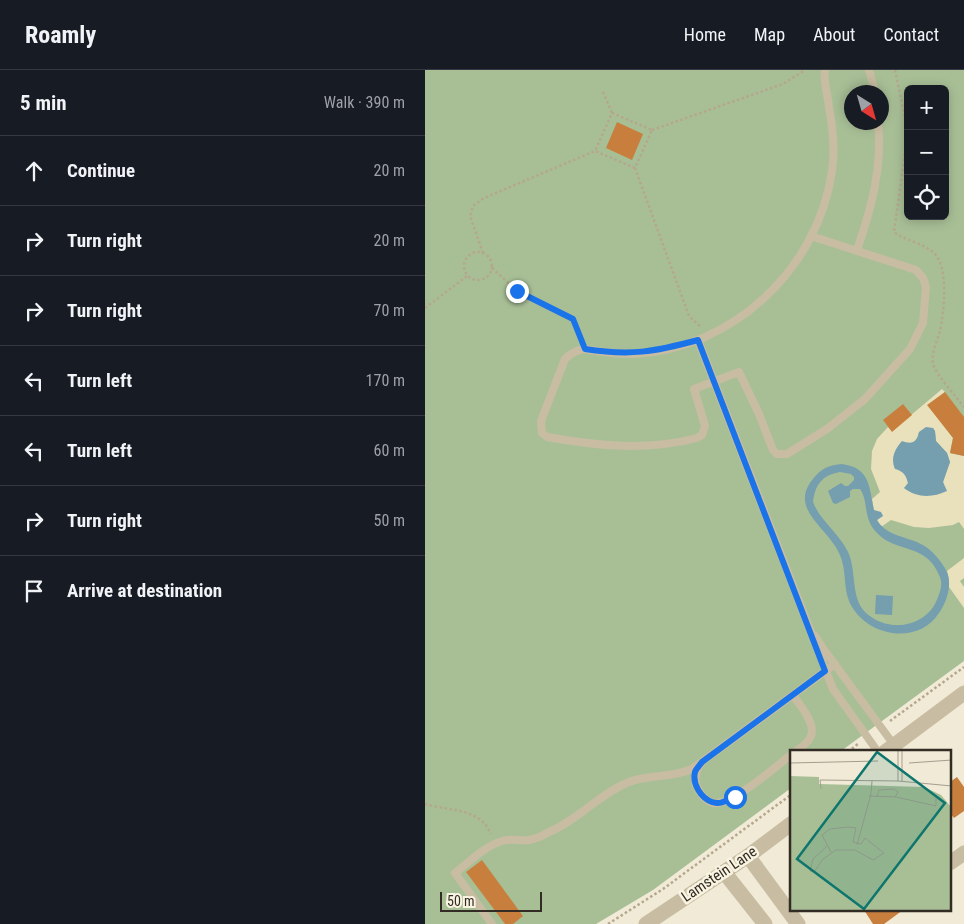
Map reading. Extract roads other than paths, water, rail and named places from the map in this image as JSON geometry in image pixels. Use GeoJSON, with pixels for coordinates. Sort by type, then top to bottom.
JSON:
{"type":"FeatureCollection","features":[{"type":"Feature","properties":{"kind":"street"},"geometry":{"type":"LineString","coordinates":[[889,748],[964,693]]}},
{"type":"Feature","properties":{"kind":"street","name":"Lamstein Lane"},"geometry":{"type":"LineString","coordinates":[[646,924],[748,856],[790,824]]}},
{"type":"Feature","properties":{"kind":"street"},"geometry":{"type":"LineString","coordinates":[[951,862],[964,853]]}},
{"type":"Feature","properties":{"kind":"street"},"geometry":{"type":"LineString","coordinates":[[748,856],[798,924]]}},
{"type":"Feature","properties":{"kind":"street"},"geometry":{"type":"LineString","coordinates":[[724,872],[765,924]]}},
{"type":"Feature","properties":{"kind":"lane"},"geometry":{"type":"LineString","coordinates":[[811,236],[916,270],[923,278],[926,287],[923,323],[910,349],[865,399],[827,429],[783,456],[777,454],[773,450],[759,414],[739,372],[694,389],[705,426],[702,435],[697,438],[642,446],[598,446],[547,437],[542,433],[541,421],[565,360],[574,352],[585,349],[633,354],[661,350],[698,340],[756,306],[778,286],[794,266],[811,236],[820,215],[832,170],[832,124],[825,85],[825,70]]}},
{"type":"Feature","properties":{"kind":"lane"},"geometry":{"type":"LineString","coordinates":[[869,70],[873,85]]}},
{"type":"Feature","properties":{"kind":"lane"},"geometry":{"type":"LineString","coordinates":[[857,250],[876,181],[880,154],[878,130]]}},
{"type":"Feature","properties":{"kind":"lane"},"geometry":{"type":"LineString","coordinates":[[698,340],[825,671],[833,689],[877,750]]}},
{"type":"Feature","properties":{"kind":"lane"},"geometry":{"type":"LineString","coordinates":[[803,614],[822,647],[881,727],[889,748]]}},
{"type":"Feature","properties":{"kind":"lane"},"geometry":{"type":"LineString","coordinates":[[492,924],[455,873],[496,844],[509,839],[529,840],[548,833],[616,788],[645,777],[675,775],[684,772],[702,762],[835,664]]}},
{"type":"Feature","properties":{"kind":"lane"},"geometry":{"type":"LineString","coordinates":[[793,695],[813,730],[811,738],[797,750]]}},
{"type":"Feature","properties":{"kind":"lane"},"geometry":{"type":"LineString","coordinates":[[702,762],[695,772],[695,782],[698,789],[704,798],[713,802],[721,802],[735,797],[790,755]]}},
{"type":"Feature","properties":{"kind":"water"},"geometry":{"type":"Polygon","coordinates":[[[926,427],[933,428],[936,441],[947,453],[950,462],[943,482],[947,491],[930,496],[914,494],[904,488],[908,483],[906,478],[902,472],[895,469],[893,461],[895,450],[902,441],[913,442],[919,432],[926,427]]]}},
{"type":"Feature","properties":{"kind":"water"},"geometry":{"type":"Polygon","coordinates":[[[842,464],[859,470],[864,475],[869,487],[874,510],[881,512],[883,516],[877,520],[881,526],[892,533],[926,547],[936,556],[946,570],[949,587],[944,603],[939,613],[929,624],[918,630],[905,633],[891,633],[878,629],[856,613],[849,601],[839,553],[807,509],[805,500],[806,490],[819,472],[830,466],[842,464]],[[840,472],[824,478],[818,486],[813,502],[816,509],[848,552],[851,559],[858,600],[866,613],[875,620],[886,624],[907,624],[917,621],[933,607],[938,597],[941,586],[939,575],[927,558],[894,544],[878,534],[870,522],[860,489],[853,489],[850,491],[850,497],[836,504],[833,503],[828,491],[841,483],[848,486],[854,480],[851,474],[840,472]]]}},
{"type":"Feature","properties":{"kind":"water"},"geometry":{"type":"Polygon","coordinates":[[[876,595],[893,596],[892,615],[875,614],[876,595]]]}}]}
